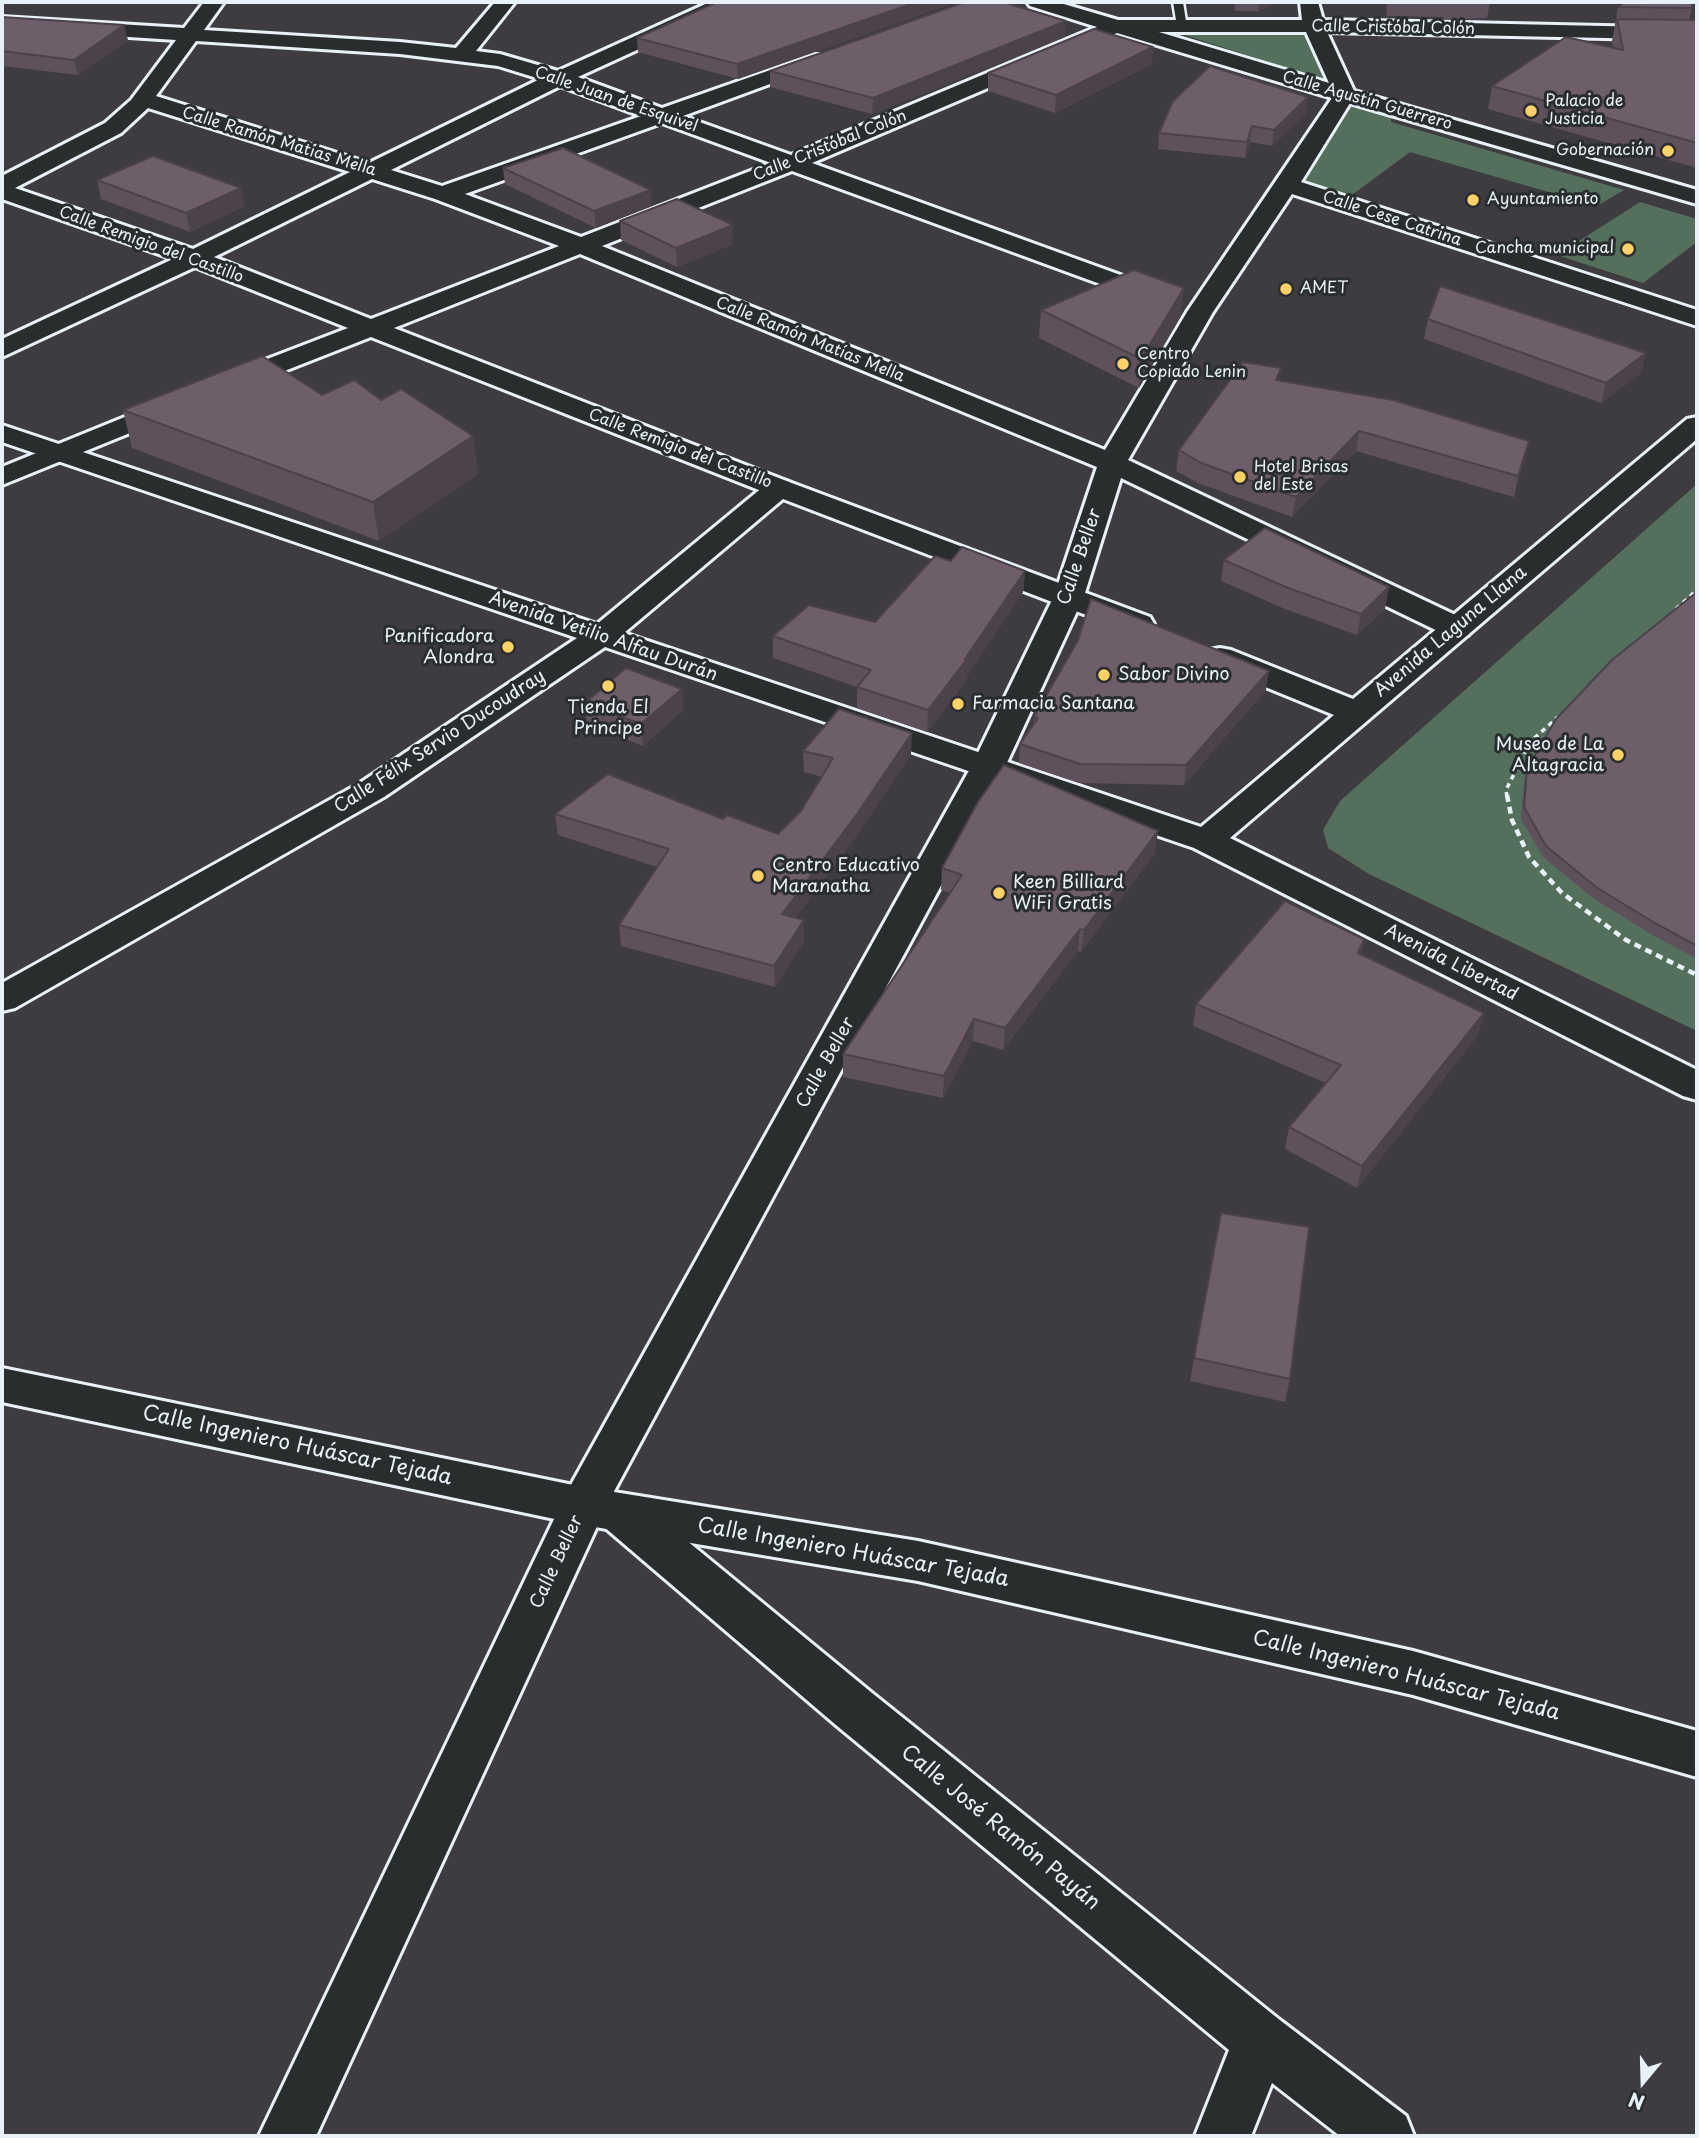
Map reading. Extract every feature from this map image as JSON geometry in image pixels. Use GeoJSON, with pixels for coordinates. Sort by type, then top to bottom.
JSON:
{"type":"FeatureCollection","features":[{"type":"Feature","properties":{"kind":"street"},"geometry":{"type":"LineString","coordinates":[[2,184],[113,128],[144,99],[214,2]]}},
{"type":"Feature","properties":{"kind":"street"},"geometry":{"type":"LineString","coordinates":[[463,54],[505,2]]}},
{"type":"Feature","properties":{"kind":"street"},"geometry":{"type":"LineString","coordinates":[[2,349],[194,258],[559,78],[726,2]]}},
{"type":"Feature","properties":{"kind":"street","name":"Calle Agustín Guerrero"},"geometry":{"type":"LineString","coordinates":[[1037,2],[1697,197]]}},
{"type":"Feature","properties":{"kind":"street"},"geometry":{"type":"LineString","coordinates":[[1308,2],[1314,26],[1345,95]]}},
{"type":"Feature","properties":{"kind":"street","name":"Calle Juan de Esquivel"},"geometry":{"type":"LineString","coordinates":[[2,23],[463,54],[499,60],[559,78],[1200,312]]}},
{"type":"Feature","properties":{"kind":"street","name":"Calle Cristóbal Colón"},"geometry":{"type":"LineString","coordinates":[[2,477],[57,452],[366,327],[792,163],[1116,26],[1314,26],[1697,34]]}},
{"type":"Feature","properties":{"kind":"street"},"geometry":{"type":"LineString","coordinates":[[443,194],[841,51]]}},
{"type":"Feature","properties":{"kind":"street","name":"Calle Beller"},"geometry":{"type":"LineString","coordinates":[[287,2136],[601,1509],[988,766],[1069,596],[1112,463],[1200,312],[1345,95]]}},
{"type":"Feature","properties":{"kind":"street","name":"Calle Ramón Matías Mella"},"geometry":{"type":"LineString","coordinates":[[144,99],[443,194],[579,245],[1112,463],[1457,628]]}},
{"type":"Feature","properties":{"kind":"street","name":"Calle Cese Catrina"},"geometry":{"type":"LineString","coordinates":[[1287,185],[1697,318]]}},
{"type":"Feature","properties":{"kind":"street","name":"Calle Remigio del Castillo"},"geometry":{"type":"LineString","coordinates":[[2,191],[194,258],[779,488],[1069,596],[1356,712]]}},
{"type":"Feature","properties":{"kind":"street","name":"Avenida Laguna Llana"},"geometry":{"type":"LineString","coordinates":[[1206,840],[1697,425]]}},
{"type":"Feature","properties":{"kind":"street","name":"Avenida Vetilio Alfau Durán"},"geometry":{"type":"LineString","coordinates":[[2,433],[1206,840]]}},
{"type":"Feature","properties":{"kind":"street","name":"Calle Félix Servio Ducoudray"},"geometry":{"type":"LineString","coordinates":[[2,999],[372,790],[601,636],[779,488]]}},
{"type":"Feature","properties":{"kind":"street","name":"Avenida Libertad"},"geometry":{"type":"LineString","coordinates":[[1206,840],[1697,1086]]}},
{"type":"Feature","properties":{"kind":"street","name":"Calle Ingeniero Huáscar Tejada"},"geometry":{"type":"LineString","coordinates":[[2,1385],[601,1509],[918,1561],[1413,1673],[1697,1754]]}},
{"type":"Feature","properties":{"kind":"street","name":"Calle José Ramón Payán"},"geometry":{"type":"LineString","coordinates":[[601,1509],[844,1700],[1261,2040],[1386,2136]]}},
{"type":"Feature","properties":{"kind":"street"},"geometry":{"type":"LineString","coordinates":[[1223,2136],[1261,2040]]}},
{"type":"Feature","properties":{"kind":"lane"},"geometry":{"type":"LineString","coordinates":[[1178,2],[1183,26]]}},
{"type":"Feature","properties":{"kind":"path"},"geometry":{"type":"LineString","coordinates":[[1669,616],[1697,590]]}},
{"type":"Feature","properties":{"kind":"path"},"geometry":{"type":"LineString","coordinates":[[1559,717],[1530,743],[1506,790],[1512,820],[1529,857],[1562,893],[1626,940],[1697,975]]}},
{"type":"Feature","properties":{"kind":"green space"},"geometry":{"type":"Polygon","coordinates":[[[1166,29],[1310,32],[1324,80],[1166,29]]]}},
{"type":"Feature","properties":{"kind":"green space"},"geometry":{"type":"Polygon","coordinates":[[[1345,95],[1392,109],[1391,122],[1624,190],[1597,206],[1410,152],[1341,203],[1287,185],[1345,95]]]}},
{"type":"Feature","properties":{"kind":"green space","name":"Cancha municipal"},"geometry":{"type":"Polygon","coordinates":[[[1640,202],[1697,219],[1697,242],[1643,283],[1557,255],[1640,202]]]}},
{"type":"Feature","properties":{"kind":"green space"},"geometry":{"type":"Polygon","coordinates":[[[1697,484],[1697,1031],[1369,874],[1328,848],[1323,830],[1340,801],[1697,484]]]}},
{"type":"Feature","properties":{"kind":"building"},"geometry":{"type":"Polygon","coordinates":[[[717,2],[917,2],[737,64],[637,38],[717,2]]]}},
{"type":"Feature","properties":{"kind":"building"},"geometry":{"type":"Polygon","coordinates":[[[965,2],[1003,2],[1066,21],[873,98],[770,71],[965,2]]]}},
{"type":"Feature","properties":{"kind":"building"},"geometry":{"type":"Polygon","coordinates":[[[1625,2],[1691,2],[1692,8],[1618,7],[1625,2]]]}},
{"type":"Feature","properties":{"kind":"building"},"geometry":{"type":"Polygon","coordinates":[[[2,17],[124,25],[74,60],[2,51],[2,17]]]}},
{"type":"Feature","properties":{"kind":"building"},"geometry":{"type":"Polygon","coordinates":[[[1617,19],[1697,20],[1697,143],[1492,86],[1566,37],[1623,50],[1617,19]]]}},
{"type":"Feature","properties":{"kind":"building"},"geometry":{"type":"Polygon","coordinates":[[[1094,29],[1153,47],[1056,95],[988,73],[1094,29]]]}},
{"type":"Feature","properties":{"kind":"building"},"geometry":{"type":"Polygon","coordinates":[[[1210,66],[1308,97],[1274,130],[1252,126],[1247,142],[1159,133],[1173,101],[1210,66]]]}},
{"type":"Feature","properties":{"kind":"building"},"geometry":{"type":"Polygon","coordinates":[[[563,148],[651,190],[594,211],[503,168],[563,148]]]}},
{"type":"Feature","properties":{"kind":"building"},"geometry":{"type":"Polygon","coordinates":[[[153,156],[241,188],[186,213],[97,180],[153,156]]]}},
{"type":"Feature","properties":{"kind":"building"},"geometry":{"type":"Polygon","coordinates":[[[677,199],[733,225],[676,248],[620,221],[677,199]]]}},
{"type":"Feature","properties":{"kind":"building"},"geometry":{"type":"Polygon","coordinates":[[[1134,270],[1184,288],[1141,359],[1041,310],[1134,270]]]}},
{"type":"Feature","properties":{"kind":"building"},"geometry":{"type":"Polygon","coordinates":[[[1440,286],[1646,353],[1606,383],[1428,319],[1440,286]]]}},
{"type":"Feature","properties":{"kind":"building"},"geometry":{"type":"Polygon","coordinates":[[[262,356],[322,395],[354,380],[381,400],[401,389],[473,436],[373,502],[123,410],[262,356]]]}},
{"type":"Feature","properties":{"kind":"building"},"geometry":{"type":"Polygon","coordinates":[[[1243,362],[1281,368],[1276,380],[1393,400],[1529,441],[1518,476],[1359,431],[1296,497],[1201,463],[1179,450],[1243,362]]]}},
{"type":"Feature","properties":{"kind":"building"},"geometry":{"type":"Polygon","coordinates":[[[1265,528],[1389,587],[1361,614],[1288,588],[1224,560],[1265,528]]]}},
{"type":"Feature","properties":{"kind":"building"},"geometry":{"type":"Polygon","coordinates":[[[962,547],[1025,571],[967,659],[928,710],[857,687],[871,670],[773,636],[809,605],[875,622],[935,556],[951,561],[962,547]]]}},
{"type":"Feature","properties":{"kind":"building","name":"Museo de La Altagracia"},"geometry":{"type":"Polygon","coordinates":[[[1697,592],[1697,946],[1596,887],[1546,846],[1524,807],[1527,769],[1556,719],[1612,660],[1697,592]]]}},
{"type":"Feature","properties":{"kind":"building"},"geometry":{"type":"Polygon","coordinates":[[[1091,599],[1269,671],[1186,765],[1080,764],[1020,744],[1038,718],[1034,717],[1078,640],[1091,599]]]}},
{"type":"Feature","properties":{"kind":"building"},"geometry":{"type":"Polygon","coordinates":[[[626,668],[682,689],[641,724],[585,703],[626,668]]]}},
{"type":"Feature","properties":{"kind":"building"},"geometry":{"type":"Polygon","coordinates":[[[839,709],[912,733],[857,814],[782,914],[804,920],[774,966],[619,925],[669,849],[555,814],[608,774],[723,819],[727,815],[778,834],[801,811],[833,758],[803,751],[839,709]]]}},
{"type":"Feature","properties":{"kind":"building"},"geometry":{"type":"Polygon","coordinates":[[[1004,765],[1158,831],[1084,930],[1080,929],[1005,1028],[974,1019],[944,1076],[843,1054],[962,875],[942,868],[978,802],[1004,765]]]}},
{"type":"Feature","properties":{"kind":"building"},"geometry":{"type":"Polygon","coordinates":[[[1285,901],[1364,939],[1358,953],[1484,1013],[1362,1166],[1289,1127],[1341,1065],[1196,1004],[1285,901]]]}},
{"type":"Feature","properties":{"kind":"building"},"geometry":{"type":"Polygon","coordinates":[[[1221,1213],[1309,1227],[1290,1379],[1194,1358],[1221,1213]]]}},
{"type":"Feature","properties":{"kind":"place","name":"Palacio de Justicia"},"geometry":{"type":"Point","coordinates":[1531,111]}},
{"type":"Feature","properties":{"kind":"place","name":"Gobernación"},"geometry":{"type":"Point","coordinates":[1668,151]}},
{"type":"Feature","properties":{"kind":"place","name":"Ayuntamiento"},"geometry":{"type":"Point","coordinates":[1473,200]}},
{"type":"Feature","properties":{"kind":"place","name":"Cancha municipal"},"geometry":{"type":"Point","coordinates":[1628,249]}},
{"type":"Feature","properties":{"kind":"place","name":"AMET"},"geometry":{"type":"Point","coordinates":[1286,289]}},
{"type":"Feature","properties":{"kind":"place","name":"Centro Copiado Lenin"},"geometry":{"type":"Point","coordinates":[1123,364]}},
{"type":"Feature","properties":{"kind":"place","name":"Hotel Brisas del Este"},"geometry":{"type":"Point","coordinates":[1240,477]}},
{"type":"Feature","properties":{"kind":"place","name":"Panificadora Alondra"},"geometry":{"type":"Point","coordinates":[508,647]}},
{"type":"Feature","properties":{"kind":"place","name":"Sabor Divino"},"geometry":{"type":"Point","coordinates":[1104,675]}},
{"type":"Feature","properties":{"kind":"place","name":"Tienda El Principe"},"geometry":{"type":"Point","coordinates":[608,686]}},
{"type":"Feature","properties":{"kind":"place","name":"Farmacia Santana"},"geometry":{"type":"Point","coordinates":[958,704]}},
{"type":"Feature","properties":{"kind":"place","name":"Museo de La Altagracia"},"geometry":{"type":"Point","coordinates":[1618,755]}},
{"type":"Feature","properties":{"kind":"place","name":"Centro Educativo Maranatha"},"geometry":{"type":"Point","coordinates":[758,876]}},
{"type":"Feature","properties":{"kind":"place","name":"Keen Billiard WiFi Gratis"},"geometry":{"type":"Point","coordinates":[999,893]}}]}
